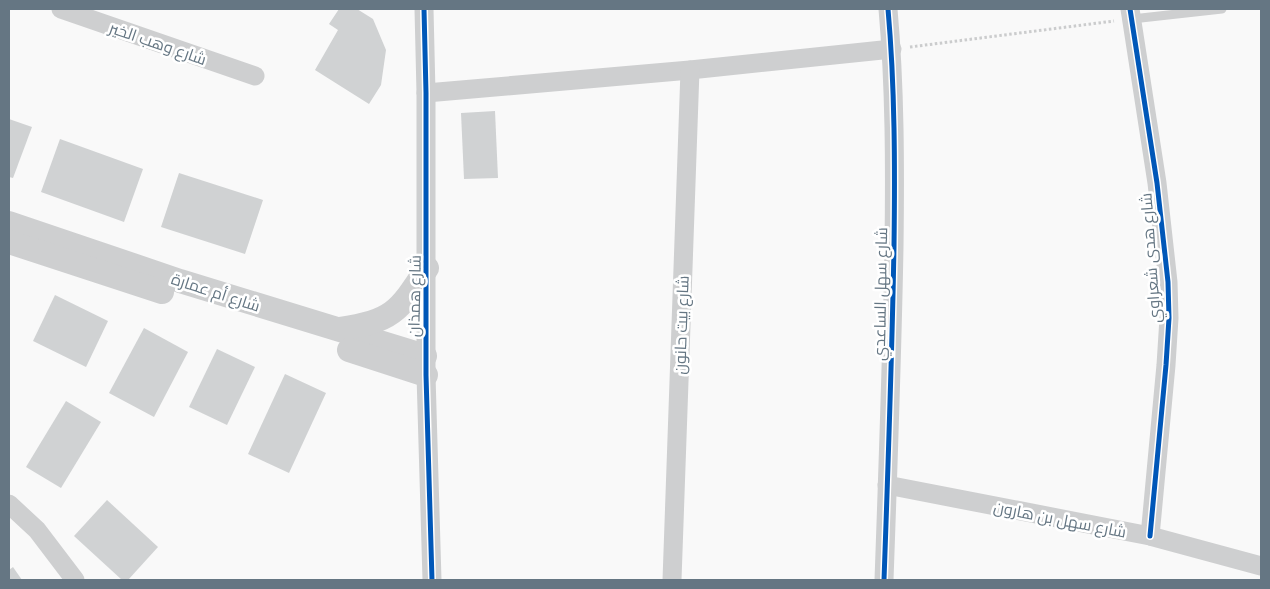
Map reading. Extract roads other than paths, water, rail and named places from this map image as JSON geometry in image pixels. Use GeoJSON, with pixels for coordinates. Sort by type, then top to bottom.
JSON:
{"type":"FeatureCollection","features":[{"type":"Feature","properties":{"kind":"street","name":"شارع وهب الخير"},"geometry":{"type":"LineString","coordinates":[[61,9],[255,76]]}},
{"type":"Feature","properties":{"kind":"street","name":"شارع سهل الساعدي"},"geometry":{"type":"LineString","coordinates":[[884,580],[893,292],[895,154],[892,49],[888,9]]}},
{"type":"Feature","properties":{"kind":"street","name":"شارع همذان"},"geometry":{"type":"LineString","coordinates":[[423,10],[426,93],[427,268],[425,366],[432,580]]}},
{"type":"Feature","properties":{"kind":"street","name":"شارع هدى شعراوي"},"geometry":{"type":"LineString","coordinates":[[1131,14],[1157,184],[1168,282],[1169,318],[1166,365],[1150,536]]}},
{"type":"Feature","properties":{"kind":"street"},"geometry":{"type":"LineString","coordinates":[[426,93],[690,70],[892,49]]}},
{"type":"Feature","properties":{"kind":"street","name":"شارع بيت حانون"},"geometry":{"type":"LineString","coordinates":[[672,580],[690,70]]}},
{"type":"Feature","properties":{"kind":"street","name":"شارع أم عمارة"},"geometry":{"type":"LineString","coordinates":[[9,223],[180,281],[336,329],[425,366]]}},
{"type":"Feature","properties":{"kind":"street","name":"شارع أم عمارة"},"geometry":{"type":"LineString","coordinates":[[9,242],[178,297],[425,366]]}},
{"type":"Feature","properties":{"kind":"street"},"geometry":{"type":"LineString","coordinates":[[336,329],[376,321],[391,314],[408,297],[427,268]]}},
{"type":"Feature","properties":{"kind":"street","name":"شارع سهل بن هارون"},"geometry":{"type":"LineString","coordinates":[[887,485],[1150,536],[1261,566]]}},
{"type":"Feature","properties":{"kind":"street"},"geometry":{"type":"LineString","coordinates":[[10,507],[36,530],[75,580]]}},
{"type":"Feature","properties":{"kind":"lane"},"geometry":{"type":"LineString","coordinates":[[1131,14],[1222,9]]}}]}
